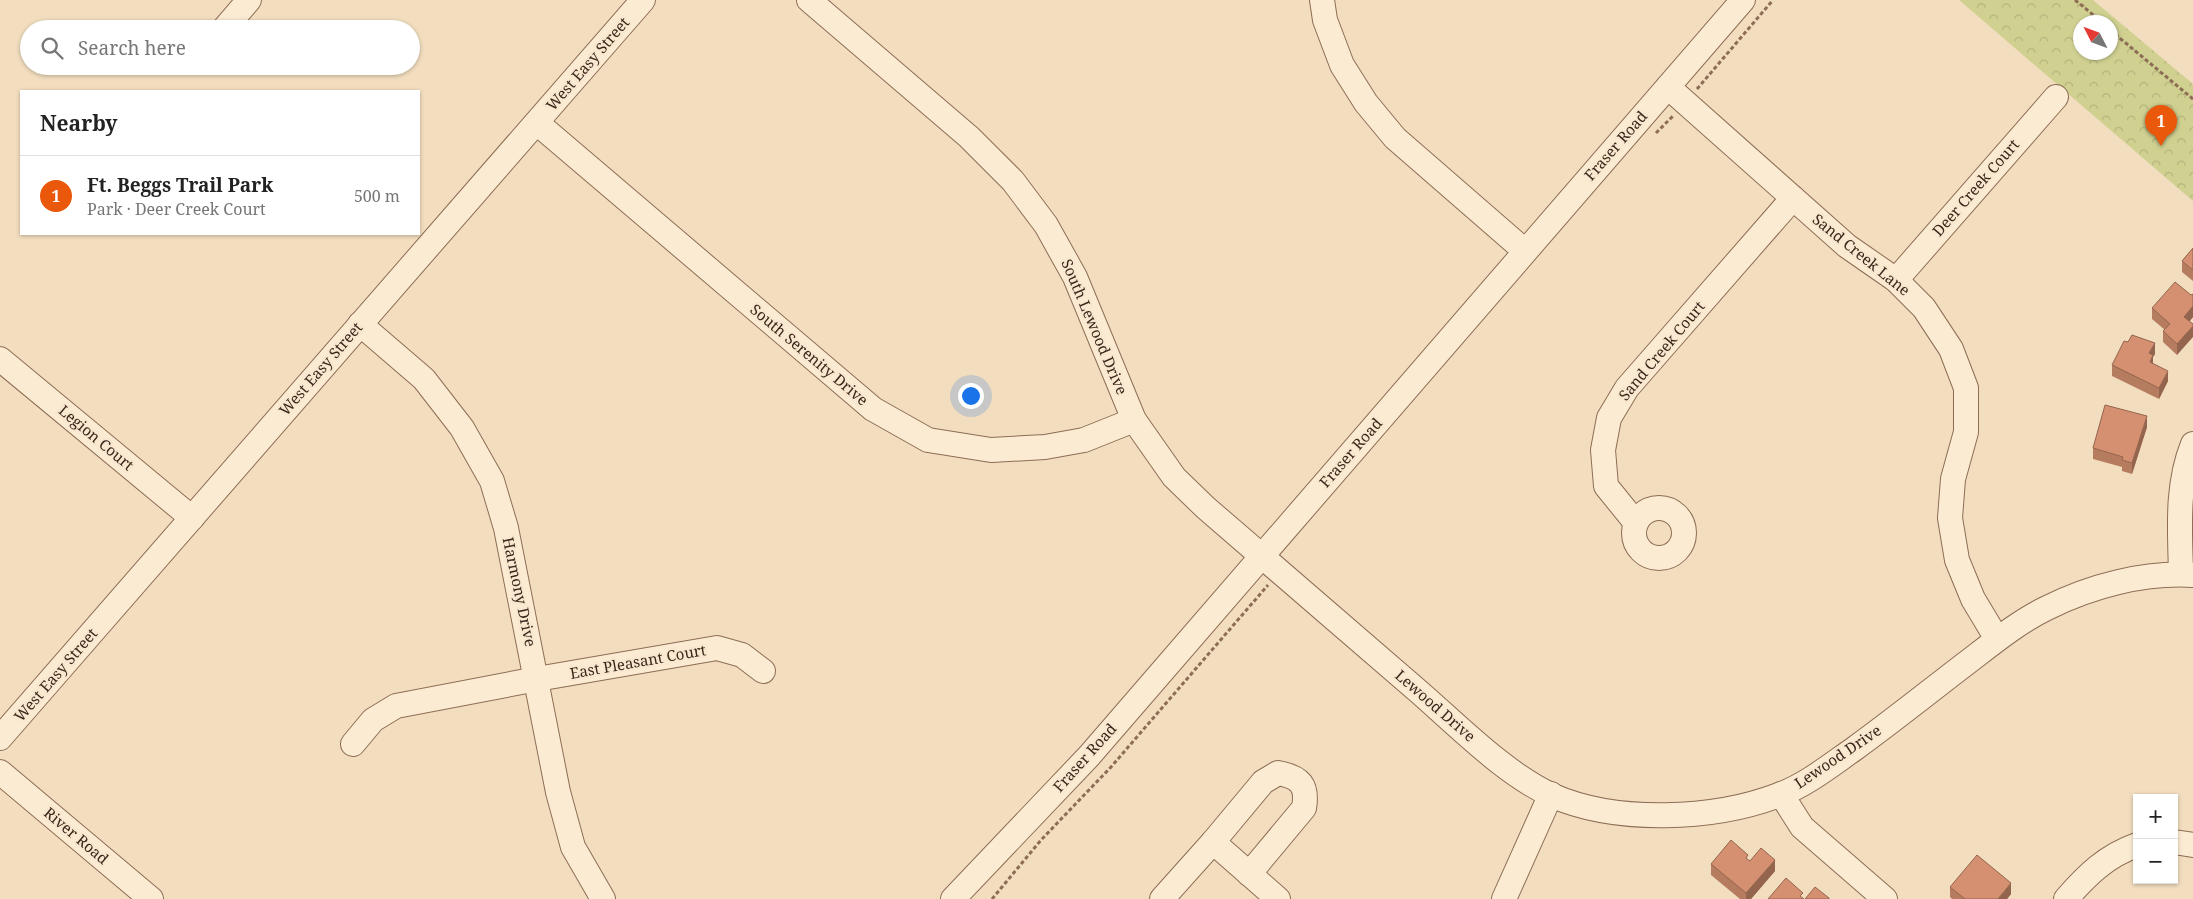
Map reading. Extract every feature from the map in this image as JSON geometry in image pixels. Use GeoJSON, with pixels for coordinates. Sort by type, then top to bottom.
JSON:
{"type":"FeatureCollection","features":[{"type":"Feature","properties":{"kind":"street"},"geometry":{"type":"LineString","coordinates":[[232,20],[249,0]]}},
{"type":"Feature","properties":{"kind":"street","name":"West Easy Street"},"geometry":{"type":"LineString","coordinates":[[0,738],[643,0]]}},
{"type":"Feature","properties":{"kind":"street","name":"South Lewood Drive"},"geometry":{"type":"LineString","coordinates":[[809,0],[969,137],[1013,181],[1046,225],[1075,277],[1134,420],[1174,477],[1262,557]]}},
{"type":"Feature","properties":{"kind":"street"},"geometry":{"type":"LineString","coordinates":[[1322,0],[1325,20],[1342,65],[1366,103],[1395,138],[1525,251]]}},
{"type":"Feature","properties":{"kind":"street","name":"Fraser Road"},"geometry":{"type":"LineString","coordinates":[[953,899],[1089,756],[1743,0]]}},
{"type":"Feature","properties":{"kind":"street","name":"Sand Creek Lane"},"geometry":{"type":"LineString","coordinates":[[1668,88],[1847,246],[1896,280],[1924,308],[1952,349],[1966,388],[1966,432],[1953,479],[1950,518],[1957,560],[1973,599],[1997,639]]}},
{"type":"Feature","properties":{"kind":"street","name":"Deer Creek Court"},"geometry":{"type":"LineString","coordinates":[[1896,280],[2056,96]]}},
{"type":"Feature","properties":{"kind":"street","name":"South Serenity Drive"},"geometry":{"type":"LineString","coordinates":[[537,123],[873,409],[928,440],[991,450],[1045,447],[1084,440],[1134,420]]}},
{"type":"Feature","properties":{"kind":"street","name":"Sand Creek Court"},"geometry":{"type":"LineString","coordinates":[[1636,523],[1606,486],[1603,450],[1609,418],[1627,388],[1793,198]]}},
{"type":"Feature","properties":{"kind":"street","name":"Harmony Drive"},"geometry":{"type":"LineString","coordinates":[[360,324],[424,379],[462,428],[492,481],[506,528],[558,792],[573,847],[603,899]]}},
{"type":"Feature","properties":{"kind":"street","name":"Legion Court"},"geometry":{"type":"LineString","coordinates":[[0,358],[192,518]]}},
{"type":"Feature","properties":{"kind":"street"},"geometry":{"type":"LineString","coordinates":[[2187,575],[2179,507],[2186,460],[2193,444]]}},
{"type":"Feature","properties":{"kind":"street","name":"Lewood Drive"},"geometry":{"type":"LineString","coordinates":[[1262,557],[1490,754],[1551,794],[1592,808],[1646,815],[1691,814],[1737,806],[1781,794],[1828,767],[1888,724],[1997,639],[2045,608],[2093,589],[2132,579],[2187,575]]}},
{"type":"Feature","properties":{"kind":"street","name":"East Pleasant Court"},"geometry":{"type":"LineString","coordinates":[[353,744],[372,720],[396,706],[537,679],[717,648],[742,654],[763,671]]}},
{"type":"Feature","properties":{"kind":"street","name":"River Road"},"geometry":{"type":"LineString","coordinates":[[0,772],[151,899]]}},
{"type":"Feature","properties":{"kind":"street"},"geometry":{"type":"LineString","coordinates":[[1162,899],[1263,782],[1278,772],[1292,775],[1302,785],[1306,795],[1304,808],[1250,874]]}},
{"type":"Feature","properties":{"kind":"street"},"geometry":{"type":"LineString","coordinates":[[1504,899],[1551,794]]}},
{"type":"Feature","properties":{"kind":"street"},"geometry":{"type":"LineString","coordinates":[[1781,794],[1802,827],[1885,899]]}},
{"type":"Feature","properties":{"kind":"street"},"geometry":{"type":"LineString","coordinates":[[1213,842],[1278,899]]}},
{"type":"Feature","properties":{"kind":"street"},"geometry":{"type":"LineString","coordinates":[[2178,843],[2193,845]]}},
{"type":"Feature","properties":{"kind":"street"},"geometry":{"type":"LineString","coordinates":[[2066,899],[2099,865],[2133,847]]}},
{"type":"Feature","properties":{"kind":"path"},"geometry":{"type":"LineString","coordinates":[[2075,0],[2093,15]]}},
{"type":"Feature","properties":{"kind":"path"},"geometry":{"type":"LineString","coordinates":[[2118,37],[2193,99]]}},
{"type":"Feature","properties":{"kind":"green space"},"geometry":{"type":"Polygon","coordinates":[[[1959,0],[2093,0],[2111,15],[2073,15],[2073,60],[2118,60],[2118,21],[2193,84],[2193,201],[1959,0]]]}},
{"type":"Feature","properties":{"kind":"building"},"geometry":{"type":"Polygon","coordinates":[[[2193,248],[2193,270],[2182,261],[2193,248]]]}},
{"type":"Feature","properties":{"kind":"building"},"geometry":{"type":"Polygon","coordinates":[[[2175,282],[2191,295],[2193,294],[2193,306],[2184,317],[2193,326],[2177,344],[2163,331],[2170,324],[2152,308],[2175,282]]]}},
{"type":"Feature","properties":{"kind":"building"},"geometry":{"type":"Polygon","coordinates":[[[2132,335],[2155,343],[2149,353],[2153,355],[2150,362],[2168,371],[2159,388],[2112,365],[2124,341],[2128,342],[2132,335]]]}},
{"type":"Feature","properties":{"kind":"building"},"geometry":{"type":"Polygon","coordinates":[[[2105,405],[2147,416],[2132,463],[2122,460],[2123,457],[2093,448],[2105,405]]]}},
{"type":"Feature","properties":{"kind":"building"},"geometry":{"type":"Polygon","coordinates":[[[1731,840],[1748,855],[1746,858],[1750,861],[1761,848],[1775,860],[1746,893],[1711,864],[1731,840]]]}},
{"type":"Feature","properties":{"kind":"building"},"geometry":{"type":"Polygon","coordinates":[[[1977,855],[2011,883],[1998,899],[1965,899],[1950,887],[1977,855]]]}},
{"type":"Feature","properties":{"kind":"building"},"geometry":{"type":"Polygon","coordinates":[[[1786,878],[1803,893],[1800,896],[1804,899],[1768,899],[1786,878]]]}},
{"type":"Feature","properties":{"kind":"building"},"geometry":{"type":"Polygon","coordinates":[[[1815,887],[1829,898],[1829,899],[1805,899],[1815,887]]]}},
{"type":"Feature","properties":{"kind":"place","name":"Ft. Beggs Trail Park"},"geometry":{"type":"Point","coordinates":[2161,146]}}]}
